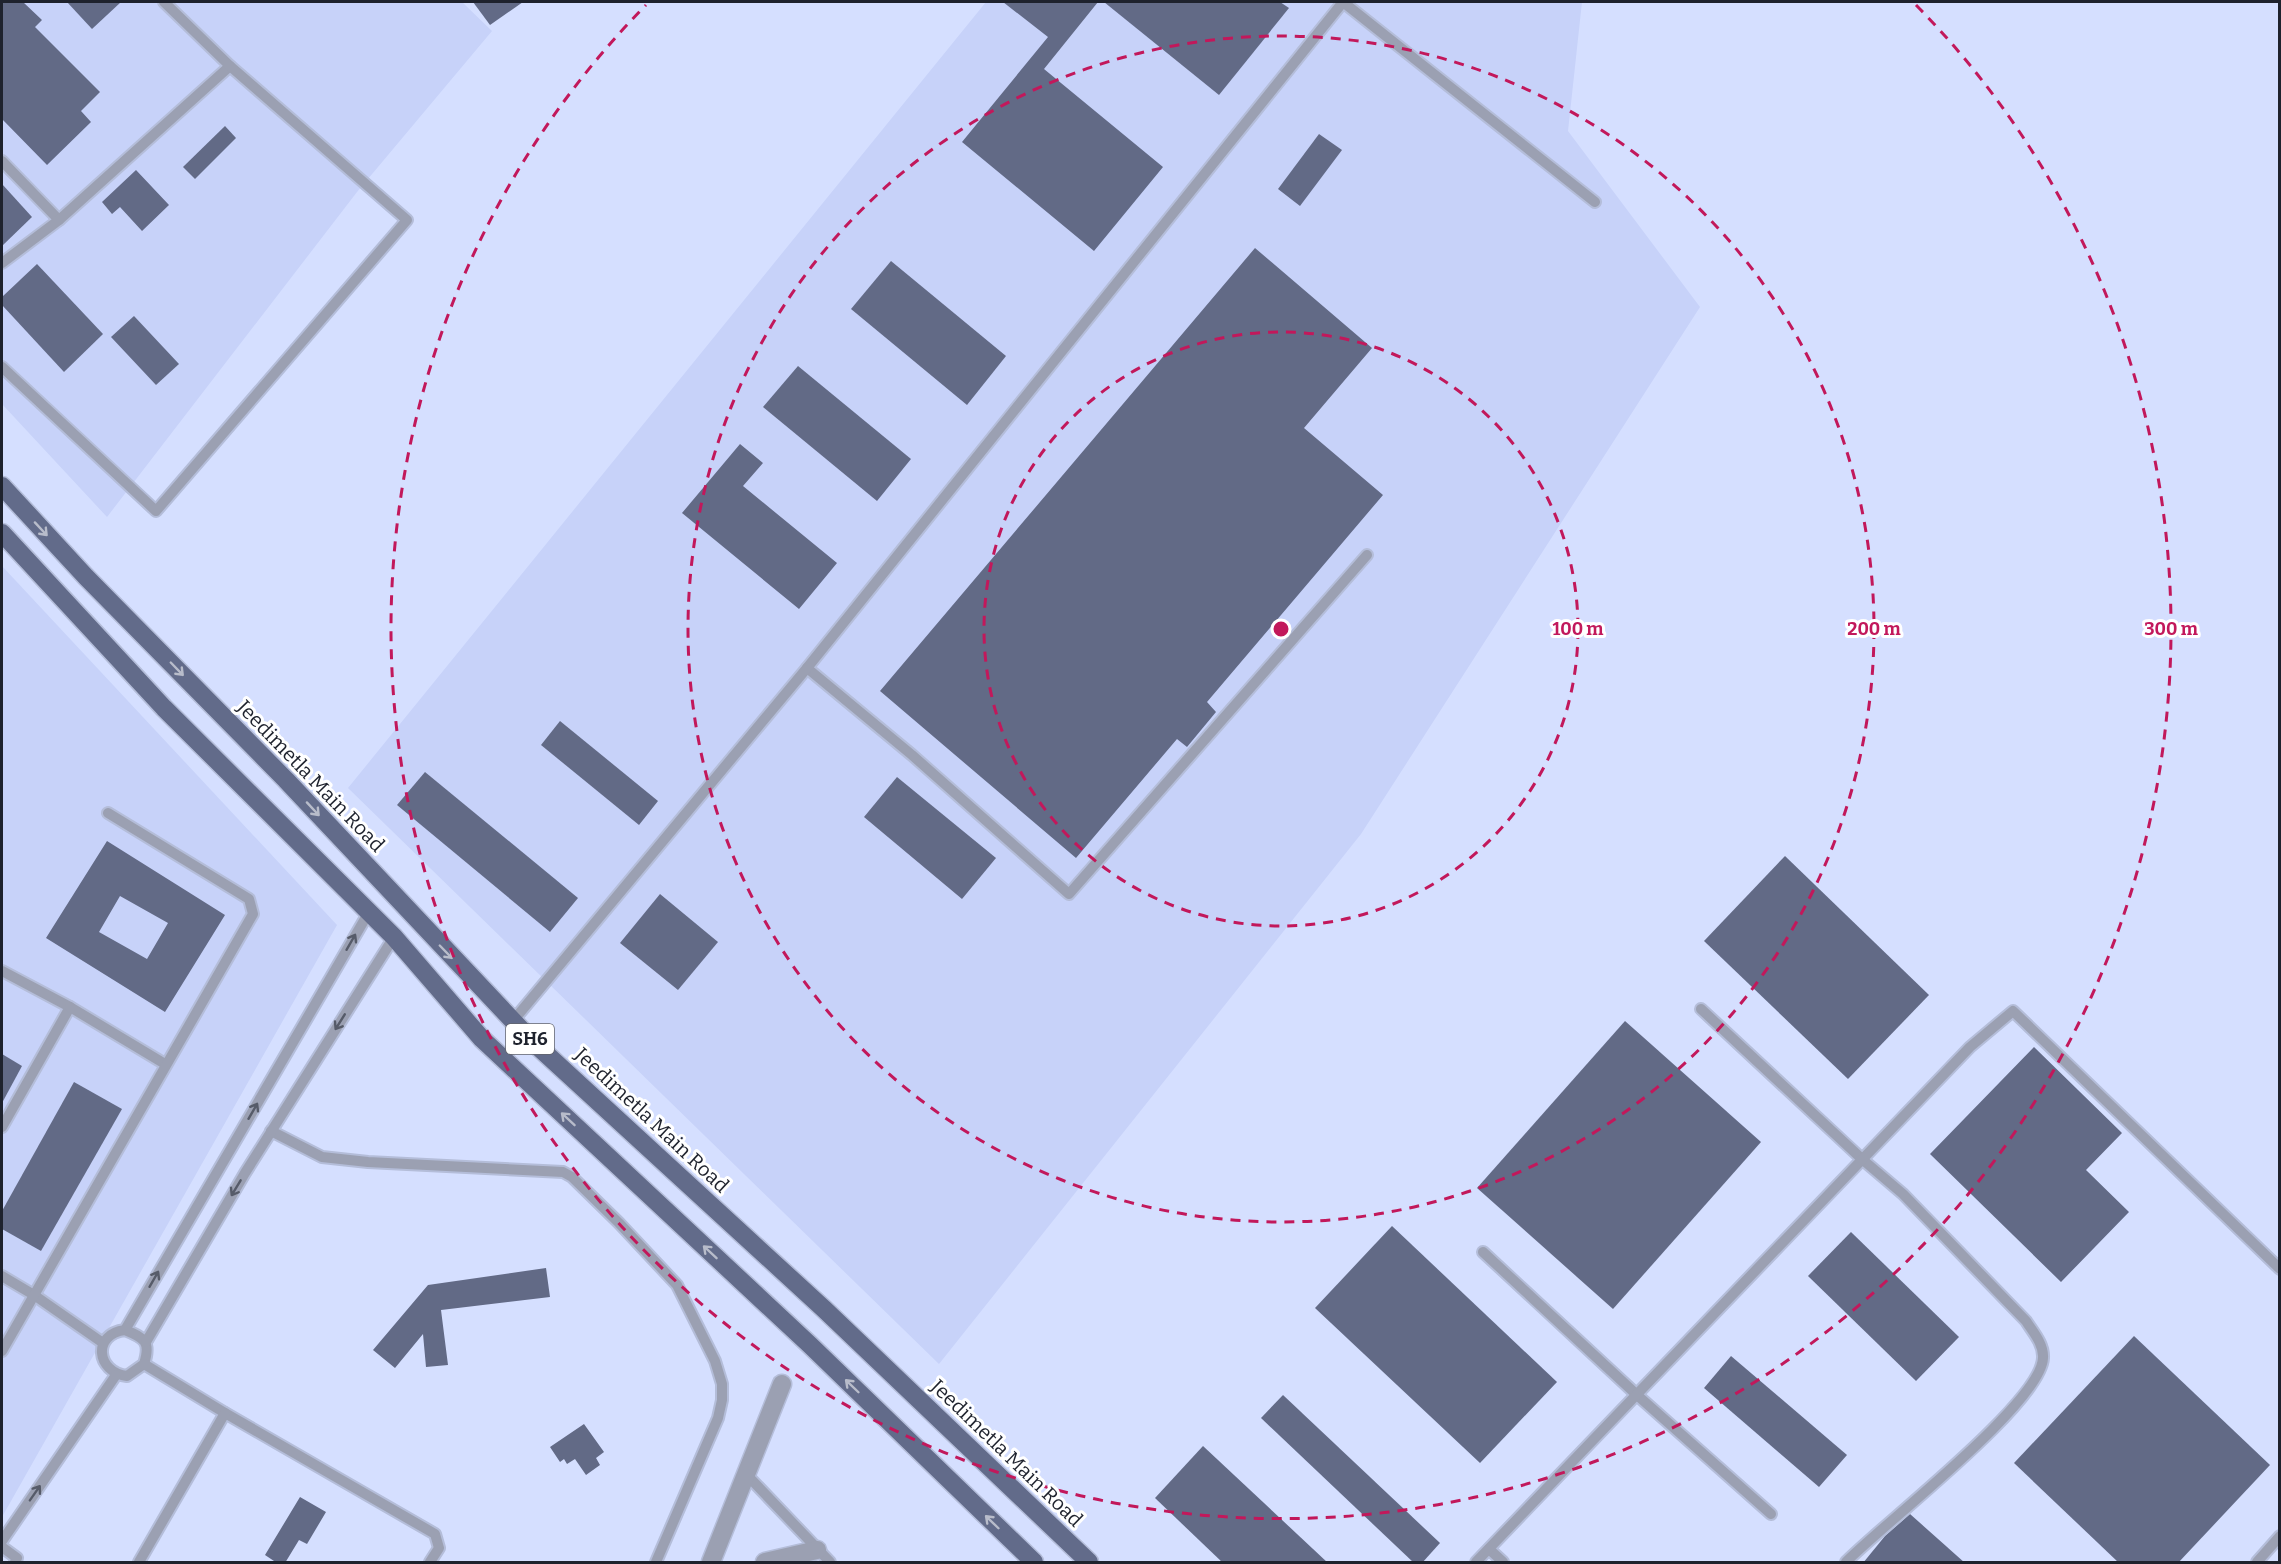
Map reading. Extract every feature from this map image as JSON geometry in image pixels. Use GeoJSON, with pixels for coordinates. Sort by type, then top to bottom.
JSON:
{"type":"FeatureCollection","features":[{"type":"Feature","properties":{"kind":"main road","name":"Jeedimetla Main Road"},"geometry":{"type":"LineString","coordinates":[[2,486],[286,780],[532,1041],[824,1309],[1089,1563]]}},
{"type":"Feature","properties":{"kind":"main road","name":"SH6"},"geometry":{"type":"LineString","coordinates":[[2,533],[165,708],[394,937],[482,1039],[810,1345],[1034,1563]]}},
{"type":"Feature","properties":{"kind":"main road"},"geometry":{"type":"LineString","coordinates":[[48,583],[71,560]]}},
{"type":"Feature","properties":{"kind":"street"},"geometry":{"type":"LineString","coordinates":[[711,1563],[782,1384]]}},
{"type":"Feature","properties":{"kind":"street"},"geometry":{"type":"LineString","coordinates":[[765,1563],[817,1550]]}},
{"type":"Feature","properties":{"kind":"lane"},"geometry":{"type":"LineString","coordinates":[[2,367],[156,511],[407,220],[230,66],[164,2]]}},
{"type":"Feature","properties":{"kind":"lane"},"geometry":{"type":"LineString","coordinates":[[513,1021],[807,668],[1343,2],[1357,5],[1595,202]]}},
{"type":"Feature","properties":{"kind":"lane"},"geometry":{"type":"LineString","coordinates":[[2,263],[59,220],[230,66]]}},
{"type":"Feature","properties":{"kind":"lane"},"geometry":{"type":"LineString","coordinates":[[2,161],[59,220]]}},
{"type":"Feature","properties":{"kind":"lane"},"geometry":{"type":"LineString","coordinates":[[807,668],[912,755],[1069,894],[1367,555]]}},
{"type":"Feature","properties":{"kind":"lane"},"geometry":{"type":"LineString","coordinates":[[2,1351],[253,914],[249,899],[108,813]]}},
{"type":"Feature","properties":{"kind":"lane"},"geometry":{"type":"LineString","coordinates":[[125,1330],[146,1342],[148,1347],[144,1364],[127,1376],[116,1375],[106,1367],[103,1343],[110,1335],[125,1330],[369,912]]}},
{"type":"Feature","properties":{"kind":"lane"},"geometry":{"type":"LineString","coordinates":[[146,1342],[272,1131],[394,937]]}},
{"type":"Feature","properties":{"kind":"lane"},"geometry":{"type":"LineString","coordinates":[[2,971],[70,1007],[165,1064]]}},
{"type":"Feature","properties":{"kind":"lane"},"geometry":{"type":"LineString","coordinates":[[2,1127],[70,1007]]}},
{"type":"Feature","properties":{"kind":"lane"},"geometry":{"type":"LineString","coordinates":[[1701,1009],[1863,1161],[1903,1194],[2026,1321],[2039,1340],[2043,1357],[2039,1374],[2024,1396],[1982,1440],[1866,1542],[1846,1563]]}},
{"type":"Feature","properties":{"kind":"lane"},"geometry":{"type":"LineString","coordinates":[[1476,1563],[1970,1047],[2013,1011],[2280,1269]]}},
{"type":"Feature","properties":{"kind":"lane"},"geometry":{"type":"LineString","coordinates":[[272,1131],[322,1157],[403,1165],[563,1172],[619,1223],[677,1285],[715,1361],[722,1384],[722,1400],[718,1418],[656,1563]]}},
{"type":"Feature","properties":{"kind":"lane"},"geometry":{"type":"LineString","coordinates":[[1483,1252],[1637,1395],[1772,1514]]}},
{"type":"Feature","properties":{"kind":"lane"},"geometry":{"type":"LineString","coordinates":[[2,1276],[34,1295],[103,1343]]}},
{"type":"Feature","properties":{"kind":"lane"},"geometry":{"type":"LineString","coordinates":[[144,1364],[435,1534],[439,1548],[430,1563]]}},
{"type":"Feature","properties":{"kind":"lane"},"geometry":{"type":"LineString","coordinates":[[2,1541],[116,1375]]}},
{"type":"Feature","properties":{"kind":"lane"},"geometry":{"type":"LineString","coordinates":[[139,1563],[225,1413]]}},
{"type":"Feature","properties":{"kind":"lane"},"geometry":{"type":"LineString","coordinates":[[746,1474],[830,1563]]}},
{"type":"Feature","properties":{"kind":"lane"},"geometry":{"type":"LineString","coordinates":[[2257,1563],[2280,1536]]}},
{"type":"Feature","properties":{"kind":"lane"},"geometry":{"type":"LineString","coordinates":[[2,1547],[16,1561]]}},
{"type":"Feature","properties":{"kind":"lane"},"geometry":{"type":"LineString","coordinates":[[1489,1549],[1503,1563]]}},
{"type":"Feature","properties":{"kind":"shaded area"},"geometry":{"type":"Polygon","coordinates":[[[2,2],[462,2],[492,31],[357,192],[107,517],[2,404],[2,2]]]}},
{"type":"Feature","properties":{"kind":"shaded area"},"geometry":{"type":"Polygon","coordinates":[[[986,2],[1582,2],[1568,131],[1700,307],[1361,834],[939,1364],[348,788],[986,2]]]}},
{"type":"Feature","properties":{"kind":"shaded area"},"geometry":{"type":"Polygon","coordinates":[[[2,566],[337,925],[2,1517],[2,566]]]}},
{"type":"Feature","properties":{"kind":"building"},"geometry":{"type":"Polygon","coordinates":[[[2,2],[23,2],[42,20],[35,27],[100,92],[81,111],[91,122],[47,165],[2,119],[2,2]]]}},
{"type":"Feature","properties":{"kind":"building"},"geometry":{"type":"Polygon","coordinates":[[[67,2],[121,2],[92,29],[67,2]]]}},
{"type":"Feature","properties":{"kind":"building"},"geometry":{"type":"Polygon","coordinates":[[[473,2],[523,2],[490,25],[473,2]]]}},
{"type":"Feature","properties":{"kind":"building"},"geometry":{"type":"Polygon","coordinates":[[[1003,2],[1098,2],[1044,69],[1163,167],[1094,251],[962,142],[1048,37],[1003,2]]]}},
{"type":"Feature","properties":{"kind":"building"},"geometry":{"type":"Polygon","coordinates":[[[1104,2],[1280,2],[1289,8],[1219,95],[1104,2]]]}},
{"type":"Feature","properties":{"kind":"building"},"geometry":{"type":"Polygon","coordinates":[[[225,126],[236,138],[195,179],[183,167],[225,126]]]}},
{"type":"Feature","properties":{"kind":"building"},"geometry":{"type":"Polygon","coordinates":[[[1319,134],[1342,150],[1300,206],[1278,189],[1319,134]]]}},
{"type":"Feature","properties":{"kind":"building"},"geometry":{"type":"Polygon","coordinates":[[[136,170],[169,205],[142,231],[120,207],[112,214],[102,202],[136,170]]]}},
{"type":"Feature","properties":{"kind":"building"},"geometry":{"type":"Polygon","coordinates":[[[2,184],[32,217],[2,246],[2,184]]]}},
{"type":"Feature","properties":{"kind":"building"},"geometry":{"type":"Polygon","coordinates":[[[1255,248],[1372,348],[1304,428],[1383,495],[1207,702],[1216,712],[1187,747],[1177,739],[1076,858],[880,691],[1255,248]]]}},
{"type":"Feature","properties":{"kind":"building"},"geometry":{"type":"Polygon","coordinates":[[[891,261],[1006,356],[967,405],[851,309],[891,261]]]}},
{"type":"Feature","properties":{"kind":"building"},"geometry":{"type":"Polygon","coordinates":[[[37,264],[103,334],[64,372],[2,305],[2,297],[37,264]]]}},
{"type":"Feature","properties":{"kind":"building"},"geometry":{"type":"Polygon","coordinates":[[[134,316],[179,364],[156,385],[111,337],[134,316]]]}},
{"type":"Feature","properties":{"kind":"building"},"geometry":{"type":"Polygon","coordinates":[[[798,366],[911,459],[877,501],[763,407],[798,366]]]}},
{"type":"Feature","properties":{"kind":"building"},"geometry":{"type":"Polygon","coordinates":[[[740,444],[763,463],[743,486],[837,563],[799,609],[682,513],[740,444]]]}},
{"type":"Feature","properties":{"kind":"building"},"geometry":{"type":"Polygon","coordinates":[[[560,721],[658,801],[639,825],[541,745],[560,721]]]}},
{"type":"Feature","properties":{"kind":"building"},"geometry":{"type":"Polygon","coordinates":[[[425,772],[578,898],[550,932],[397,805],[425,772]]]}},
{"type":"Feature","properties":{"kind":"building"},"geometry":{"type":"Polygon","coordinates":[[[897,777],[996,858],[962,899],[864,817],[897,777]]]}},
{"type":"Feature","properties":{"kind":"building"},"geometry":{"type":"Polygon","coordinates":[[[107,841],[225,915],[165,1012],[46,938],[107,841]],[[120,896],[99,932],[147,959],[168,923],[120,896]]]}},
{"type":"Feature","properties":{"kind":"building"},"geometry":{"type":"Polygon","coordinates":[[[1785,856],[1929,995],[1848,1079],[1704,941],[1785,856]]]}},
{"type":"Feature","properties":{"kind":"building"},"geometry":{"type":"Polygon","coordinates":[[[660,894],[718,942],[678,990],[620,943],[660,894]]]}},
{"type":"Feature","properties":{"kind":"building"},"geometry":{"type":"Polygon","coordinates":[[[1625,1021],[1761,1142],[1613,1309],[1477,1188],[1625,1021]]]}},
{"type":"Feature","properties":{"kind":"building"},"geometry":{"type":"Polygon","coordinates":[[[2034,1047],[2122,1133],[2086,1170],[2129,1212],[2061,1282],[1930,1154],[2034,1047]]]}},
{"type":"Feature","properties":{"kind":"building"},"geometry":{"type":"Polygon","coordinates":[[[2,1054],[22,1066],[2,1103],[2,1054]]]}},
{"type":"Feature","properties":{"kind":"building"},"geometry":{"type":"Polygon","coordinates":[[[74,1082],[122,1109],[41,1251],[2,1229],[2,1211],[74,1082]]]}},
{"type":"Feature","properties":{"kind":"building"},"geometry":{"type":"Polygon","coordinates":[[[1392,1226],[1557,1382],[1480,1463],[1315,1308],[1392,1226]]]}},
{"type":"Feature","properties":{"kind":"building"},"geometry":{"type":"Polygon","coordinates":[[[1851,1232],[1959,1337],[1916,1381],[1808,1276],[1851,1232]]]}},
{"type":"Feature","properties":{"kind":"building"},"geometry":{"type":"Polygon","coordinates":[[[546,1268],[550,1297],[441,1310],[448,1365],[426,1367],[423,1334],[395,1368],[373,1350],[428,1285],[546,1268]]]}},
{"type":"Feature","properties":{"kind":"building"},"geometry":{"type":"Polygon","coordinates":[[[2134,1336],[2270,1465],[2178,1563],[2119,1563],[2014,1463],[2134,1336]]]}},
{"type":"Feature","properties":{"kind":"building"},"geometry":{"type":"Polygon","coordinates":[[[1731,1356],[1847,1455],[1819,1487],[1704,1388],[1731,1356]]]}},
{"type":"Feature","properties":{"kind":"building"},"geometry":{"type":"Polygon","coordinates":[[[1283,1395],[1440,1543],[1422,1563],[1414,1563],[1261,1418],[1283,1395]]]}},
{"type":"Feature","properties":{"kind":"building"},"geometry":{"type":"Polygon","coordinates":[[[584,1424],[604,1452],[596,1458],[600,1465],[586,1475],[575,1459],[567,1464],[564,1459],[560,1462],[550,1447],[584,1424]]]}},
{"type":"Feature","properties":{"kind":"building"},"geometry":{"type":"Polygon","coordinates":[[[1203,1446],[1328,1563],[1223,1563],[1155,1498],[1203,1446]]]}},
{"type":"Feature","properties":{"kind":"building"},"geometry":{"type":"Polygon","coordinates":[[[300,1497],[326,1512],[307,1544],[299,1540],[285,1563],[277,1563],[265,1555],[300,1497]]]}},
{"type":"Feature","properties":{"kind":"building"},"geometry":{"type":"Polygon","coordinates":[[[1910,1514],[1965,1563],[1863,1563],[1885,1536],[1910,1514]]]}}]}
